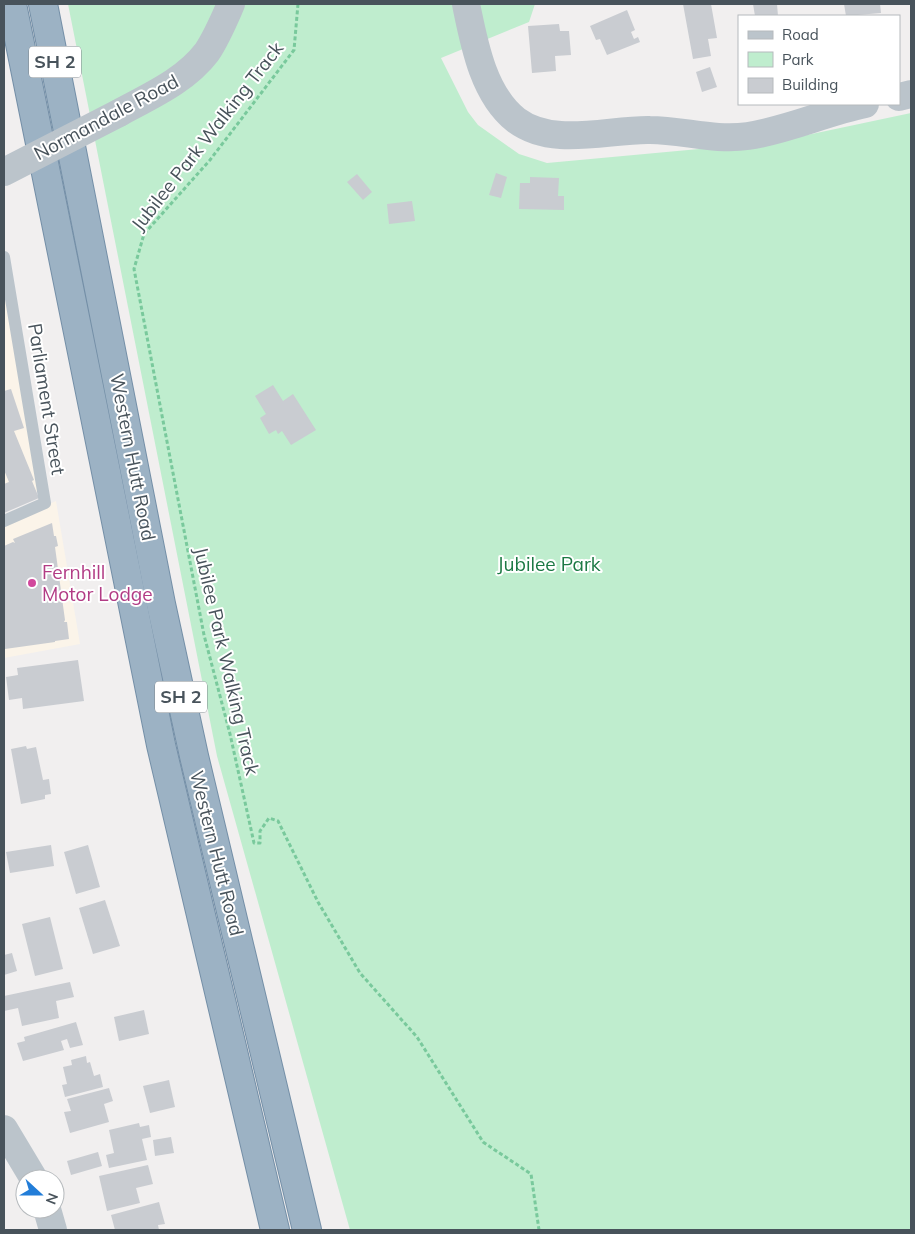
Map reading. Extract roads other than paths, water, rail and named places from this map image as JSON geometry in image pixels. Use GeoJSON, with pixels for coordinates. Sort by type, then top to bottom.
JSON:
{"type":"FeatureCollection","features":[{"type":"Feature","properties":{"kind":"highway","name":"Western Hutt Road"},"geometry":{"type":"LineString","coordinates":[[12,4],[161,745],[275,1230]]}},
{"type":"Feature","properties":{"kind":"highway","name":"Western Hutt Road"},"geometry":{"type":"LineString","coordinates":[[43,4],[165,623],[194,756],[307,1230]]}},
{"type":"Feature","properties":{"kind":"street","name":"Normandale Road"},"geometry":{"type":"LineString","coordinates":[[4,172],[159,92],[195,66],[207,52],[217,35],[231,4]]}},
{"type":"Feature","properties":{"kind":"street"},"geometry":{"type":"LineString","coordinates":[[466,4],[475,43],[495,97],[504,109],[518,121],[531,128],[545,132],[569,135],[650,130],[716,138],[734,138],[773,130],[861,105]]}},
{"type":"Feature","properties":{"kind":"street"},"geometry":{"type":"LineString","coordinates":[[4,1129],[28,1169]]}},
{"type":"Feature","properties":{"kind":"lane","name":"Parliament Street"},"geometry":{"type":"LineString","coordinates":[[4,257],[45,503],[4,521]]}},
{"type":"Feature","properties":{"kind":"place","name":"Fernhill Motor Lodge"},"geometry":{"type":"Point","coordinates":[32,583]}},
{"type":"Feature","properties":{"kind":"park label","name":"Jubilee Park"},"geometry":{"type":"Point","coordinates":[549,564]}}]}
